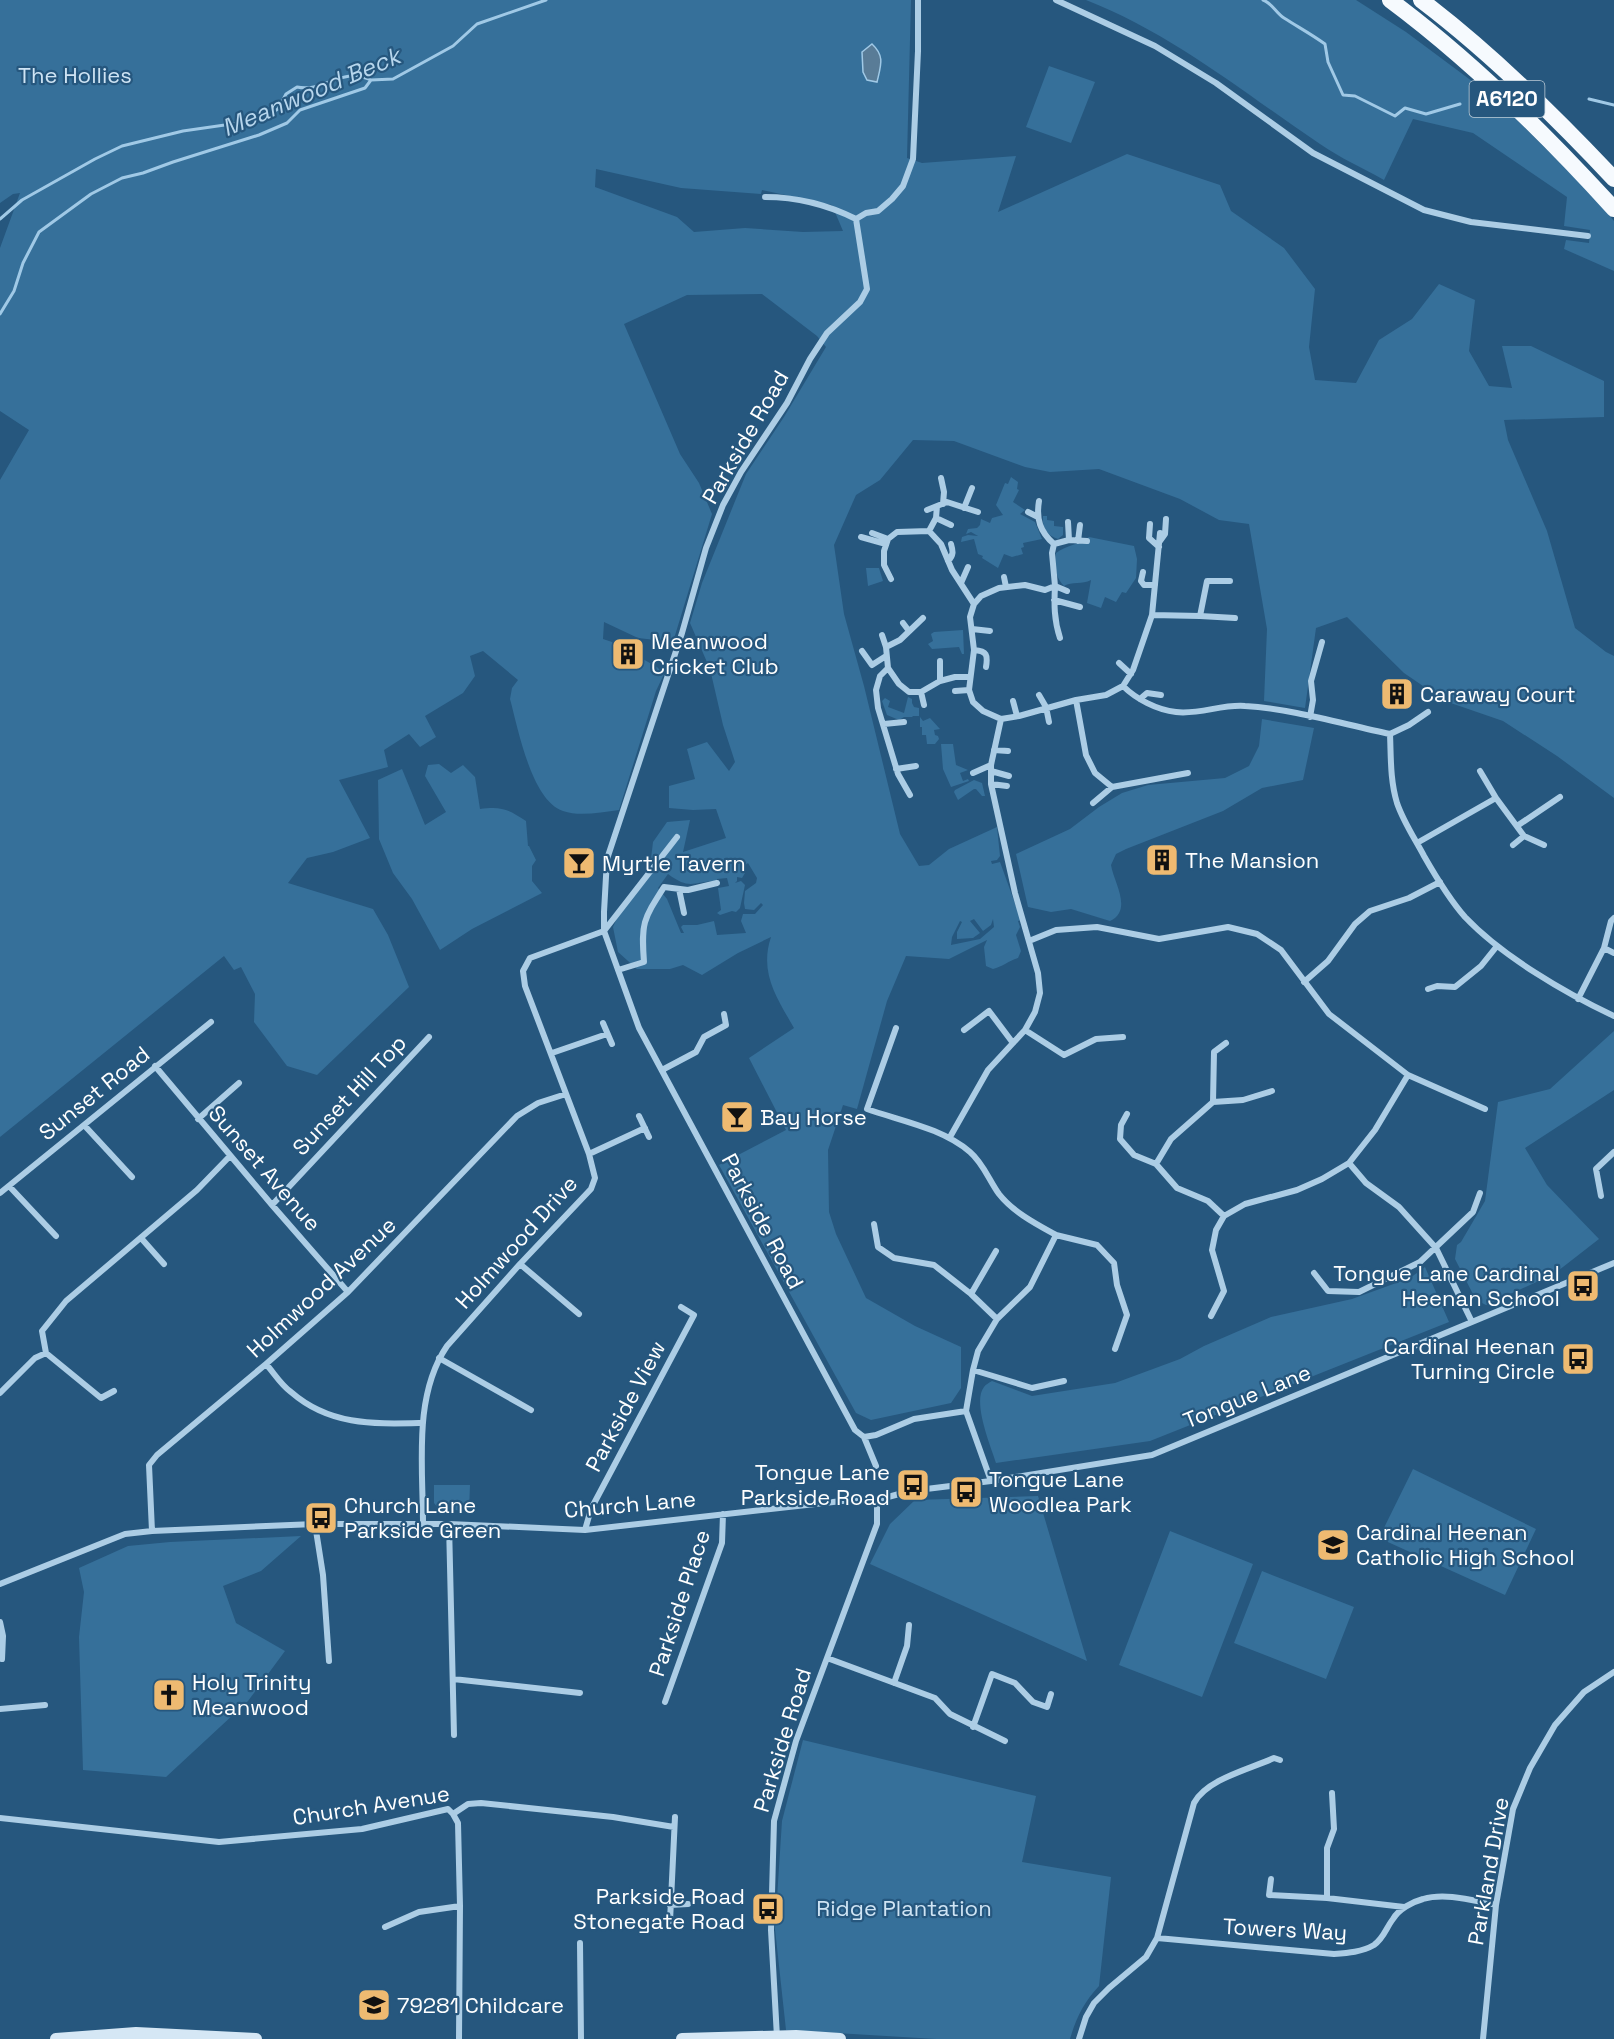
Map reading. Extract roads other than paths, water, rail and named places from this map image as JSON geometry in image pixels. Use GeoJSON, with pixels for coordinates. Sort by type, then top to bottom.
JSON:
{"type":"FeatureCollection","features":[{"type":"Feature","properties":{"kind":"highway","name":"A6120"},"geometry":{"type":"LineString","coordinates":[[1390,0],[1425,26],[1497,90],[1563,153],[1614,209]]}},
{"type":"Feature","properties":{"kind":"highway","name":"A6120"},"geometry":{"type":"LineString","coordinates":[[1421,0],[1519,83],[1614,179]]}},
{"type":"Feature","properties":{"kind":"main road"},"geometry":{"type":"LineString","coordinates":[[56,2039],[136,2033],[175,2037],[256,2039]]}},
{"type":"Feature","properties":{"kind":"main road"},"geometry":{"type":"LineString","coordinates":[[682,2039],[777,2037],[840,2039]]}},
{"type":"Feature","properties":{"kind":"street"},"geometry":{"type":"LineString","coordinates":[[765,197],[780,197],[834,209],[856,219],[866,213],[878,211],[903,186],[913,159],[918,0]]}},
{"type":"Feature","properties":{"kind":"street"},"geometry":{"type":"LineString","coordinates":[[1056,0],[1155,46],[1216,83],[1313,153],[1424,210],[1472,222],[1588,236]]}},
{"type":"Feature","properties":{"kind":"street","name":"Parkside Road"},"geometry":{"type":"LineString","coordinates":[[856,219],[867,289],[860,302],[827,333],[810,359],[787,403],[741,472],[723,505],[706,548],[682,633],[607,859],[604,931],[639,1028],[855,1430],[864,1437],[876,1466]]}},
{"type":"Feature","properties":{"kind":"street"},"geometry":{"type":"LineString","coordinates":[[929,531],[936,518],[944,492],[941,478]]}},
{"type":"Feature","properties":{"kind":"street"},"geometry":{"type":"LineString","coordinates":[[964,507],[972,488]]}},
{"type":"Feature","properties":{"kind":"street"},"geometry":{"type":"LineString","coordinates":[[1039,501],[1038,518],[1046,537],[1054,543],[1069,540],[1087,541]]}},
{"type":"Feature","properties":{"kind":"street"},"geometry":{"type":"LineString","coordinates":[[927,510],[946,502],[978,512]]}},
{"type":"Feature","properties":{"kind":"street"},"geometry":{"type":"LineString","coordinates":[[1028,512],[1038,518]]}},
{"type":"Feature","properties":{"kind":"street"},"geometry":{"type":"LineString","coordinates":[[936,518],[951,525]]}},
{"type":"Feature","properties":{"kind":"street"},"geometry":{"type":"LineString","coordinates":[[1160,544],[1165,534],[1166,519]]}},
{"type":"Feature","properties":{"kind":"street"},"geometry":{"type":"LineString","coordinates":[[1068,522],[1069,540]]}},
{"type":"Feature","properties":{"kind":"street"},"geometry":{"type":"LineString","coordinates":[[1150,524],[1149,538],[1160,544]]}},
{"type":"Feature","properties":{"kind":"street"},"geometry":{"type":"LineString","coordinates":[[1078,541],[1080,525]]}},
{"type":"Feature","properties":{"kind":"street"},"geometry":{"type":"LineString","coordinates":[[891,579],[884,565],[887,542],[897,532],[929,531],[941,544],[948,561],[974,604]]}},
{"type":"Feature","properties":{"kind":"street"},"geometry":{"type":"LineString","coordinates":[[1067,591],[1055,586],[1045,590],[1025,585],[1006,587],[981,596],[974,604],[970,617],[974,650],[969,690],[973,702],[983,711],[1001,719],[1106,694],[1123,686],[1131,674],[1152,615],[1160,532]]}},
{"type":"Feature","properties":{"kind":"street"},"geometry":{"type":"LineString","coordinates":[[872,533],[887,542]]}},
{"type":"Feature","properties":{"kind":"street"},"geometry":{"type":"LineString","coordinates":[[861,537],[887,542]]}},
{"type":"Feature","properties":{"kind":"street"},"geometry":{"type":"LineString","coordinates":[[1054,543],[1052,553],[1055,624],[1060,638]]}},
{"type":"Feature","properties":{"kind":"street"},"geometry":{"type":"LineString","coordinates":[[948,561],[953,552],[951,544]]}},
{"type":"Feature","properties":{"kind":"street"},"geometry":{"type":"LineString","coordinates":[[961,583],[968,567]]}},
{"type":"Feature","properties":{"kind":"street"},"geometry":{"type":"LineString","coordinates":[[1143,572],[1141,581],[1144,585],[1155,585]]}},
{"type":"Feature","properties":{"kind":"street"},"geometry":{"type":"LineString","coordinates":[[1004,577],[1006,587]]}},
{"type":"Feature","properties":{"kind":"street"},"geometry":{"type":"LineString","coordinates":[[1200,616],[1207,581],[1230,581]]}},
{"type":"Feature","properties":{"kind":"street"},"geometry":{"type":"LineString","coordinates":[[1054,600],[1080,607]]}},
{"type":"Feature","properties":{"kind":"street"},"geometry":{"type":"LineString","coordinates":[[1152,615],[1235,618]]}},
{"type":"Feature","properties":{"kind":"street"},"geometry":{"type":"LineString","coordinates":[[886,647],[900,640],[923,618]]}},
{"type":"Feature","properties":{"kind":"street"},"geometry":{"type":"LineString","coordinates":[[903,623],[909,631]]}},
{"type":"Feature","properties":{"kind":"street"},"geometry":{"type":"LineString","coordinates":[[972,629],[990,631]]}},
{"type":"Feature","properties":{"kind":"street"},"geometry":{"type":"LineString","coordinates":[[882,635],[888,668],[898,684],[909,692],[921,692],[940,681],[955,677],[970,678]]}},
{"type":"Feature","properties":{"kind":"street"},"geometry":{"type":"LineString","coordinates":[[1310,717],[1311,681],[1322,642]]}},
{"type":"Feature","properties":{"kind":"street"},"geometry":{"type":"LineString","coordinates":[[974,650],[986,653],[988,657],[986,666]]}},
{"type":"Feature","properties":{"kind":"street"},"geometry":{"type":"LineString","coordinates":[[862,651],[872,665],[886,656]]}},
{"type":"Feature","properties":{"kind":"street"},"geometry":{"type":"LineString","coordinates":[[940,661],[940,681]]}},
{"type":"Feature","properties":{"kind":"street"},"geometry":{"type":"LineString","coordinates":[[1119,663],[1131,674]]}},
{"type":"Feature","properties":{"kind":"street"},"geometry":{"type":"LineString","coordinates":[[888,668],[880,676],[876,690],[878,708],[896,769],[910,795]]}},
{"type":"Feature","properties":{"kind":"street"},"geometry":{"type":"LineString","coordinates":[[1123,686],[1132,696],[1174,712],[1197,712],[1242,705],[1289,712],[1390,734],[1428,712]]}},
{"type":"Feature","properties":{"kind":"street"},"geometry":{"type":"LineString","coordinates":[[955,691],[969,690]]}},
{"type":"Feature","properties":{"kind":"street"},"geometry":{"type":"LineString","coordinates":[[921,692],[924,705]]}},
{"type":"Feature","properties":{"kind":"street"},"geometry":{"type":"LineString","coordinates":[[1140,699],[1147,693],[1161,694]]}},
{"type":"Feature","properties":{"kind":"street"},"geometry":{"type":"LineString","coordinates":[[1039,694],[1046,707],[1049,722]]}},
{"type":"Feature","properties":{"kind":"street"},"geometry":{"type":"LineString","coordinates":[[1076,700],[1086,755],[1095,772],[1112,787]]}},
{"type":"Feature","properties":{"kind":"street"},"geometry":{"type":"LineString","coordinates":[[1013,701],[1017,716]]}},
{"type":"Feature","properties":{"kind":"street"},"geometry":{"type":"LineString","coordinates":[[950,1137],[988,1070],[1025,1030],[1035,1012],[1040,993],[1038,973],[1015,892],[991,784],[991,768],[1001,719]]}},
{"type":"Feature","properties":{"kind":"street"},"geometry":{"type":"LineString","coordinates":[[884,724],[904,722]]}},
{"type":"Feature","properties":{"kind":"street"},"geometry":{"type":"LineString","coordinates":[[1390,734],[1392,780],[1397,804],[1440,882],[1465,916],[1497,946],[1578,999],[1614,1016]]}},
{"type":"Feature","properties":{"kind":"street"},"geometry":{"type":"LineString","coordinates":[[994,750],[1008,751]]}},
{"type":"Feature","properties":{"kind":"street"},"geometry":{"type":"LineString","coordinates":[[896,769],[916,766]]}},
{"type":"Feature","properties":{"kind":"street"},"geometry":{"type":"LineString","coordinates":[[973,773],[991,768],[1009,776]]}},
{"type":"Feature","properties":{"kind":"street"},"geometry":{"type":"LineString","coordinates":[[1480,771],[1524,837],[1544,845]]}},
{"type":"Feature","properties":{"kind":"street"},"geometry":{"type":"LineString","coordinates":[[1093,803],[1112,787],[1188,773]]}},
{"type":"Feature","properties":{"kind":"street"},"geometry":{"type":"LineString","coordinates":[[991,784],[1007,786]]}},
{"type":"Feature","properties":{"kind":"street"},"geometry":{"type":"LineString","coordinates":[[1517,826],[1560,797]]}},
{"type":"Feature","properties":{"kind":"street"},"geometry":{"type":"LineString","coordinates":[[1417,843],[1496,798]]}},
{"type":"Feature","properties":{"kind":"street"},"geometry":{"type":"LineString","coordinates":[[604,931],[677,837]]}},
{"type":"Feature","properties":{"kind":"street"},"geometry":{"type":"LineString","coordinates":[[1513,845],[1524,837]]}},
{"type":"Feature","properties":{"kind":"street"},"geometry":{"type":"LineString","coordinates":[[1304,982],[1328,961],[1355,924],[1370,911],[1409,898],[1440,882]]}},
{"type":"Feature","properties":{"kind":"street"},"geometry":{"type":"LineString","coordinates":[[618,970],[644,962],[642,931],[647,913],[664,887],[688,890],[717,883]]}},
{"type":"Feature","properties":{"kind":"street"},"geometry":{"type":"LineString","coordinates":[[679,889],[684,913]]}},
{"type":"Feature","properties":{"kind":"street"},"geometry":{"type":"LineString","coordinates":[[1578,999],[1604,948],[1611,921],[1614,918]]}},
{"type":"Feature","properties":{"kind":"street"},"geometry":{"type":"LineString","coordinates":[[1029,941],[1056,930],[1097,927],[1159,939],[1228,927],[1257,934],[1281,950],[1329,1014],[1408,1075],[1485,1109]]}},
{"type":"Feature","properties":{"kind":"street","name":"Holmwood Drive"},"geometry":{"type":"LineString","coordinates":[[423,1524],[423,1423],[430,1378],[439,1358],[520,1264],[591,1189],[595,1178],[589,1154],[525,986],[523,971],[530,958],[604,931]]}},
{"type":"Feature","properties":{"kind":"street"},"geometry":{"type":"LineString","coordinates":[[1428,989],[1437,986],[1455,987],[1481,966],[1497,946]]}},
{"type":"Feature","properties":{"kind":"street"},"geometry":{"type":"LineString","coordinates":[[1604,948],[1614,953]]}},
{"type":"Feature","properties":{"kind":"street"},"geometry":{"type":"LineString","coordinates":[[964,1030],[989,1011],[1013,1043]]}},
{"type":"Feature","properties":{"kind":"street"},"geometry":{"type":"LineString","coordinates":[[662,1070],[696,1052],[704,1037],[726,1025],[724,1014]]}},
{"type":"Feature","properties":{"kind":"street","name":"Sunset Road"},"geometry":{"type":"LineString","coordinates":[[0,1193],[211,1022]]}},
{"type":"Feature","properties":{"kind":"street"},"geometry":{"type":"LineString","coordinates":[[603,1023],[612,1044]]}},
{"type":"Feature","properties":{"kind":"street"},"geometry":{"type":"LineString","coordinates":[[896,1028],[867,1109],[950,1137],[972,1153],[1002,1197],[1026,1218],[1056,1235],[1097,1245],[1114,1263],[1117,1285],[1127,1315],[1115,1349]]}},
{"type":"Feature","properties":{"kind":"street"},"geometry":{"type":"LineString","coordinates":[[1025,1030],[1064,1055],[1096,1039],[1123,1037]]}},
{"type":"Feature","properties":{"kind":"street"},"geometry":{"type":"LineString","coordinates":[[552,1053],[607,1034]]}},
{"type":"Feature","properties":{"kind":"street","name":"Sunset Hill Top"},"geometry":{"type":"LineString","coordinates":[[272,1205],[429,1036]]}},
{"type":"Feature","properties":{"kind":"street"},"geometry":{"type":"LineString","coordinates":[[1213,1102],[1214,1052],[1226,1043]]}},
{"type":"Feature","properties":{"kind":"street","name":"Sunset Avenue"},"geometry":{"type":"LineString","coordinates":[[155,1066],[348,1292]]}},
{"type":"Feature","properties":{"kind":"street"},"geometry":{"type":"LineString","coordinates":[[1211,1316],[1224,1291],[1212,1250],[1216,1230],[1224,1216],[1245,1204],[1297,1190],[1322,1179],[1348,1163],[1375,1130],[1408,1075]]}},
{"type":"Feature","properties":{"kind":"street"},"geometry":{"type":"LineString","coordinates":[[198,1119],[239,1083]]}},
{"type":"Feature","properties":{"kind":"street"},"geometry":{"type":"LineString","coordinates":[[1155,1164],[1172,1139],[1213,1102],[1243,1100],[1272,1091]]}},
{"type":"Feature","properties":{"kind":"street","name":"Holmwood Avenue"},"geometry":{"type":"LineString","coordinates":[[152,1531],[149,1465],[157,1455],[348,1292],[517,1116],[538,1103],[567,1094]]}},
{"type":"Feature","properties":{"kind":"street"},"geometry":{"type":"LineString","coordinates":[[1127,1114],[1121,1125],[1120,1139],[1134,1155],[1155,1164],[1177,1188],[1208,1202],[1224,1216]]}},
{"type":"Feature","properties":{"kind":"street"},"geometry":{"type":"LineString","coordinates":[[639,1116],[649,1137]]}},
{"type":"Feature","properties":{"kind":"street"},"geometry":{"type":"LineString","coordinates":[[84,1125],[132,1178]]}},
{"type":"Feature","properties":{"kind":"street"},"geometry":{"type":"LineString","coordinates":[[589,1154],[645,1128]]}},
{"type":"Feature","properties":{"kind":"street"},"geometry":{"type":"LineString","coordinates":[[1601,1196],[1596,1169],[1614,1152]]}},
{"type":"Feature","properties":{"kind":"street"},"geometry":{"type":"LineString","coordinates":[[114,1391],[101,1398],[46,1353],[42,1331],[66,1301],[196,1190],[230,1156]]}},
{"type":"Feature","properties":{"kind":"street"},"geometry":{"type":"LineString","coordinates":[[1348,1163],[1366,1183],[1399,1207],[1436,1248],[1472,1322]]}},
{"type":"Feature","properties":{"kind":"street"},"geometry":{"type":"LineString","coordinates":[[9,1186],[56,1236]]}},
{"type":"Feature","properties":{"kind":"street"},"geometry":{"type":"LineString","coordinates":[[1314,1273],[1328,1291],[1359,1292],[1420,1262],[1473,1212],[1480,1193]]}},
{"type":"Feature","properties":{"kind":"street"},"geometry":{"type":"LineString","coordinates":[[874,1224],[878,1247],[894,1258],[934,1265],[971,1294],[997,1319]]}},
{"type":"Feature","properties":{"kind":"street"},"geometry":{"type":"LineString","coordinates":[[991,1481],[966,1410],[978,1350],[997,1319],[1030,1287],[1056,1235]]}},
{"type":"Feature","properties":{"kind":"street"},"geometry":{"type":"LineString","coordinates":[[141,1238],[164,1264]]}},
{"type":"Feature","properties":{"kind":"street"},"geometry":{"type":"LineString","coordinates":[[971,1294],[996,1251]]}},
{"type":"Feature","properties":{"kind":"street","name":"Tongue Lane"},"geometry":{"type":"LineString","coordinates":[[877,1500],[910,1491],[991,1481],[1152,1455],[1614,1263]]}},
{"type":"Feature","properties":{"kind":"street"},"geometry":{"type":"LineString","coordinates":[[520,1264],[579,1314]]}},
{"type":"Feature","properties":{"kind":"street","name":"Parkside View"},"geometry":{"type":"LineString","coordinates":[[585,1530],[591,1509],[694,1315],[681,1307]]}},
{"type":"Feature","properties":{"kind":"street"},"geometry":{"type":"LineString","coordinates":[[0,1393],[34,1358],[46,1353]]}},
{"type":"Feature","properties":{"kind":"street"},"geometry":{"type":"LineString","coordinates":[[439,1358],[531,1410]]}},
{"type":"Feature","properties":{"kind":"street"},"geometry":{"type":"LineString","coordinates":[[266,1364],[290,1392],[313,1408],[341,1419],[364,1424],[423,1423]]}},
{"type":"Feature","properties":{"kind":"street"},"geometry":{"type":"LineString","coordinates":[[973,1370],[1032,1388],[1064,1381]]}},
{"type":"Feature","properties":{"kind":"street"},"geometry":{"type":"LineString","coordinates":[[864,1437],[876,1436],[914,1419],[966,1410]]}},
{"type":"Feature","properties":{"kind":"street","name":"Church Lane"},"geometry":{"type":"LineString","coordinates":[[0,1584],[125,1534],[152,1531],[315,1524],[449,1524],[585,1530],[851,1500],[877,1500]]}},
{"type":"Feature","properties":{"kind":"street","name":"Parkside Road"},"geometry":{"type":"LineString","coordinates":[[777,2037],[771,1930],[774,1821],[796,1741],[877,1524],[877,1500]]}},
{"type":"Feature","properties":{"kind":"street","name":"Parkside Place"},"geometry":{"type":"LineString","coordinates":[[665,1702],[722,1543],[723,1514]]}},
{"type":"Feature","properties":{"kind":"street"},"geometry":{"type":"LineString","coordinates":[[315,1524],[323,1575],[329,1661]]}},
{"type":"Feature","properties":{"kind":"street"},"geometry":{"type":"LineString","coordinates":[[449,1524],[454,1735]]}},
{"type":"Feature","properties":{"kind":"street"},"geometry":{"type":"LineString","coordinates":[[0,1623],[3,1636],[2,1659]]}},
{"type":"Feature","properties":{"kind":"street"},"geometry":{"type":"LineString","coordinates":[[894,1683],[907,1646],[909,1625]]}},
{"type":"Feature","properties":{"kind":"street"},"geometry":{"type":"LineString","coordinates":[[827,1658],[934,1698],[950,1714],[1005,1741]]}},
{"type":"Feature","properties":{"kind":"street","name":"Parkland Drive"},"geometry":{"type":"LineString","coordinates":[[1483,2039],[1496,1905],[1513,1809],[1530,1768],[1555,1725],[1584,1692],[1614,1672]]}},
{"type":"Feature","properties":{"kind":"street"},"geometry":{"type":"LineString","coordinates":[[973,1727],[992,1674],[1015,1683],[1033,1702],[1047,1707],[1051,1694]]}},
{"type":"Feature","properties":{"kind":"street"},"geometry":{"type":"LineString","coordinates":[[453,1679],[580,1693]]}},
{"type":"Feature","properties":{"kind":"street"},"geometry":{"type":"LineString","coordinates":[[0,1709],[45,1705]]}},
{"type":"Feature","properties":{"kind":"street"},"geometry":{"type":"LineString","coordinates":[[1079,2039],[1086,2017],[1094,2003],[1146,1957],[1157,1938],[1175,1866],[1194,1803],[1199,1794],[1208,1786],[1274,1758],[1280,1760]]}},
{"type":"Feature","properties":{"kind":"street"},"geometry":{"type":"LineString","coordinates":[[1327,1898],[1327,1848],[1334,1829],[1332,1793]]}},
{"type":"Feature","properties":{"kind":"street","name":"Church Avenue"},"geometry":{"type":"LineString","coordinates":[[0,1818],[219,1842],[362,1829],[448,1809],[453,1814],[468,1804],[481,1803],[613,1817],[674,1827]]}},
{"type":"Feature","properties":{"kind":"street"},"geometry":{"type":"LineString","coordinates":[[453,1814],[458,1823],[459,2039]]}},
{"type":"Feature","properties":{"kind":"street"},"geometry":{"type":"LineString","coordinates":[[670,1921],[675,1817]]}},
{"type":"Feature","properties":{"kind":"street"},"geometry":{"type":"LineString","coordinates":[[1271,1879],[1269,1895],[1327,1898],[1404,1907],[1425,1898],[1448,1897],[1496,1905]]}},
{"type":"Feature","properties":{"kind":"street"},"geometry":{"type":"LineString","coordinates":[[670,1905],[688,1904]]}},
{"type":"Feature","properties":{"kind":"street"},"geometry":{"type":"LineString","coordinates":[[385,1927],[419,1912],[460,1906]]}},
{"type":"Feature","properties":{"kind":"street","name":"Towers Way"},"geometry":{"type":"LineString","coordinates":[[1157,1938],[1334,1954],[1361,1951],[1375,1944],[1386,1933],[1393,1918],[1404,1907]]}},
{"type":"Feature","properties":{"kind":"street"},"geometry":{"type":"LineString","coordinates":[[580,1943],[581,2039]]}},
{"type":"Feature","properties":{"kind":"waterway","name":"Meanwood Beck"},"geometry":{"type":"LineString","coordinates":[[0,314],[14,291],[23,263],[39,232],[91,194],[122,178],[259,135],[287,123],[300,110],[365,88],[371,80],[393,79],[453,46],[477,24],[546,0]]}},
{"type":"Feature","properties":{"kind":"waterway","name":"Meanwood Beck"},"geometry":{"type":"LineString","coordinates":[[1263,0],[1284,18],[1325,44],[1328,62],[1343,95],[1355,96],[1395,116],[1405,108],[1426,114],[1460,104]]}},
{"type":"Feature","properties":{"kind":"waterway"},"geometry":{"type":"LineString","coordinates":[[0,219],[22,200],[122,146],[183,131],[260,120],[278,109],[286,94],[297,87],[307,88],[351,76],[371,80]]}},
{"type":"Feature","properties":{"kind":"waterway"},"geometry":{"type":"LineString","coordinates":[[1589,99],[1614,105]]}},
{"type":"Feature","properties":{"kind":"place","name":"Meanwood Cricket Club"},"geometry":{"type":"Point","coordinates":[628,654]}},
{"type":"Feature","properties":{"kind":"place","name":"Caraway Court"},"geometry":{"type":"Point","coordinates":[1397,694]}},
{"type":"Feature","properties":{"kind":"place","name":"The Mansion"},"geometry":{"type":"Point","coordinates":[1162,860]}},
{"type":"Feature","properties":{"kind":"place","name":"Myrtle Tavern"},"geometry":{"type":"Point","coordinates":[579,863]}},
{"type":"Feature","properties":{"kind":"place","name":"Bay Horse"},"geometry":{"type":"Point","coordinates":[737,1117]}},
{"type":"Feature","properties":{"kind":"place","name":"Tongue Lane Cardinal Heenan School"},"geometry":{"type":"Point","coordinates":[1583,1286]}},
{"type":"Feature","properties":{"kind":"place","name":"Cardinal Heenan Turning Circle"},"geometry":{"type":"Point","coordinates":[1578,1359]}},
{"type":"Feature","properties":{"kind":"place","name":"Tongue Lane Parkside Road"},"geometry":{"type":"Point","coordinates":[913,1485]}},
{"type":"Feature","properties":{"kind":"place","name":"Tongue Lane Woodlea Park"},"geometry":{"type":"Point","coordinates":[966,1492]}},
{"type":"Feature","properties":{"kind":"place","name":"Church Lane Parkside Green"},"geometry":{"type":"Point","coordinates":[321,1518]}},
{"type":"Feature","properties":{"kind":"place","name":"Cardinal Heenan Catholic High School"},"geometry":{"type":"Point","coordinates":[1333,1545]}},
{"type":"Feature","properties":{"kind":"place","name":"Holy Trinity Meanwood"},"geometry":{"type":"Point","coordinates":[169,1695]}},
{"type":"Feature","properties":{"kind":"place","name":"Parkside Road Stonegate Road"},"geometry":{"type":"Point","coordinates":[768,1909]}},
{"type":"Feature","properties":{"kind":"place","name":"79281 Childcare"},"geometry":{"type":"Point","coordinates":[374,2005]}},
{"type":"Feature","properties":{"kind":"park label","name":"The Hollies"},"geometry":{"type":"Point","coordinates":[75,75]}},
{"type":"Feature","properties":{"kind":"park label","name":"Ridge Plantation"},"geometry":{"type":"Point","coordinates":[904,1908]}}]}
